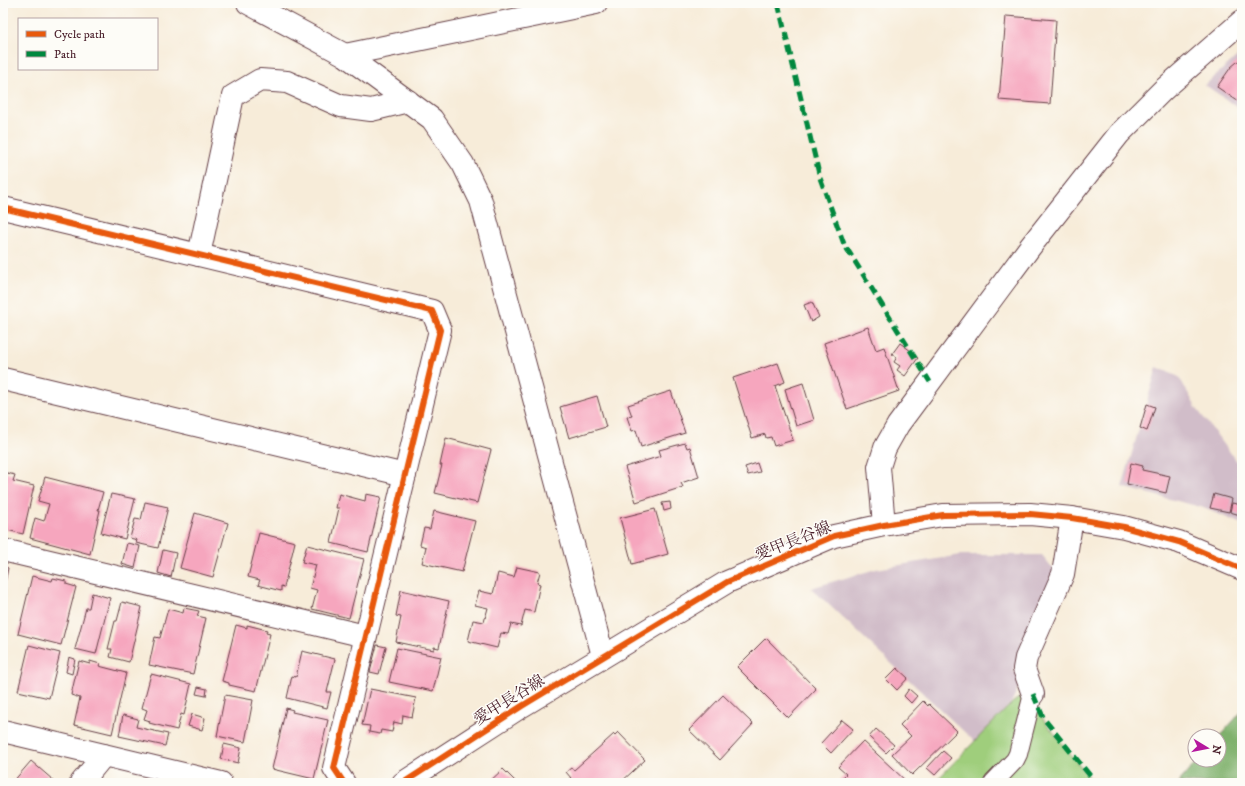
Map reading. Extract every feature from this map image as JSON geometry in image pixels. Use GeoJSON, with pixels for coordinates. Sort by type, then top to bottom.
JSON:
{"type":"FeatureCollection","features":[{"type":"Feature","properties":{"kind":"street"},"geometry":{"type":"LineString","coordinates":[[248,3],[345,55],[408,101],[432,119],[463,164],[481,201],[603,656]]}},
{"type":"Feature","properties":{"kind":"street"},"geometry":{"type":"LineString","coordinates":[[345,55],[596,3]]}},
{"type":"Feature","properties":{"kind":"street"},"geometry":{"type":"LineString","coordinates":[[884,525],[879,467],[885,448],[898,425],[1030,248],[1119,134],[1163,90],[1242,21]]}},
{"type":"Feature","properties":{"kind":"street"},"geometry":{"type":"LineString","coordinates":[[199,256],[233,96],[260,80],[287,82],[340,106],[371,110],[408,101]]}},
{"type":"Feature","properties":{"kind":"street"},"geometry":{"type":"LineString","coordinates":[[3,208],[432,311],[440,330],[334,768],[344,783]]}},
{"type":"Feature","properties":{"kind":"street"},"geometry":{"type":"LineString","coordinates":[[3,379],[405,475]]}},
{"type":"Feature","properties":{"kind":"street","name":"愛甲長谷線"},"geometry":{"type":"LineString","coordinates":[[402,783],[522,706],[727,582],[834,536],[884,525],[942,515],[1030,514],[1072,518],[1124,527],[1179,542],[1242,569]]}},
{"type":"Feature","properties":{"kind":"street"},"geometry":{"type":"LineString","coordinates":[[1032,694],[1024,669],[1026,658],[1063,574],[1072,518]]}},
{"type":"Feature","properties":{"kind":"street"},"geometry":{"type":"LineString","coordinates":[[3,550],[365,636]]}},
{"type":"Feature","properties":{"kind":"street"},"geometry":{"type":"LineString","coordinates":[[3,731],[221,783]]}},
{"type":"Feature","properties":{"kind":"street"},"geometry":{"type":"LineString","coordinates":[[81,783],[104,754]]}},
{"type":"Feature","properties":{"kind":"lane"},"geometry":{"type":"LineString","coordinates":[[993,783],[1015,760],[1018,754],[1032,694]]}},
{"type":"Feature","properties":{"kind":"shaded area"},"geometry":{"type":"Polygon","coordinates":[[[1242,52],[1242,110],[1205,85],[1242,52]]]}},
{"type":"Feature","properties":{"kind":"shaded area"},"geometry":{"type":"Polygon","coordinates":[[[1157,367],[1179,377],[1197,409],[1242,468],[1242,524],[1201,507],[1122,487],[1157,367]]]}},
{"type":"Feature","properties":{"kind":"shaded area"},"geometry":{"type":"Polygon","coordinates":[[[961,555],[1042,555],[1055,571],[1013,671],[1024,676],[1011,703],[975,742],[811,588],[876,569],[961,555]]]}},
{"type":"Feature","properties":{"kind":"green space"},"geometry":{"type":"Polygon","coordinates":[[[1029,690],[1043,719],[1093,783],[934,783],[1012,703],[1029,690]]]}},
{"type":"Feature","properties":{"kind":"green space"},"geometry":{"type":"Polygon","coordinates":[[[1242,711],[1242,783],[1178,783],[1191,768],[1227,768],[1227,728],[1242,711]]]}},
{"type":"Feature","properties":{"kind":"building"},"geometry":{"type":"Polygon","coordinates":[[[1006,16],[1056,20],[1050,104],[999,100],[1006,16]]]}},
{"type":"Feature","properties":{"kind":"building"},"geometry":{"type":"Polygon","coordinates":[[[1242,58],[1242,72],[1238,75],[1242,79],[1242,104],[1217,87],[1231,67],[1242,58]]]}},
{"type":"Feature","properties":{"kind":"building"},"geometry":{"type":"Polygon","coordinates":[[[812,302],[819,317],[811,322],[804,305],[812,302]]]}},
{"type":"Feature","properties":{"kind":"building"},"geometry":{"type":"Polygon","coordinates":[[[868,327],[876,350],[884,347],[899,391],[847,409],[824,343],[868,327]]]}},
{"type":"Feature","properties":{"kind":"building"},"geometry":{"type":"Polygon","coordinates":[[[900,343],[918,358],[905,376],[897,370],[900,366],[894,362],[897,357],[892,354],[900,343]]]}},
{"type":"Feature","properties":{"kind":"building"},"geometry":{"type":"Polygon","coordinates":[[[778,363],[785,382],[775,386],[793,440],[774,446],[771,437],[766,438],[765,434],[752,438],[733,378],[778,363]]]}},
{"type":"Feature","properties":{"kind":"building"},"geometry":{"type":"Polygon","coordinates":[[[803,383],[814,420],[796,426],[785,389],[803,383]]]}},
{"type":"Feature","properties":{"kind":"building"},"geometry":{"type":"Polygon","coordinates":[[[671,391],[685,433],[641,447],[636,430],[632,431],[627,417],[632,416],[628,405],[671,391]]]}},
{"type":"Feature","properties":{"kind":"building"},"geometry":{"type":"Polygon","coordinates":[[[597,396],[606,427],[569,438],[560,407],[597,396]]]}},
{"type":"Feature","properties":{"kind":"building"},"geometry":{"type":"Polygon","coordinates":[[[1147,404],[1155,407],[1147,431],[1140,428],[1147,404]]]}},
{"type":"Feature","properties":{"kind":"building"},"geometry":{"type":"Polygon","coordinates":[[[446,438],[491,450],[477,503],[435,493],[442,465],[440,465],[446,438]]]}},
{"type":"Feature","properties":{"kind":"building"},"geometry":{"type":"Polygon","coordinates":[[[685,443],[687,448],[690,447],[699,477],[681,483],[683,487],[636,502],[625,467],[661,456],[659,450],[685,443]]]}},
{"type":"Feature","properties":{"kind":"building"},"geometry":{"type":"Polygon","coordinates":[[[757,463],[760,472],[748,475],[745,467],[757,463]]]}},
{"type":"Feature","properties":{"kind":"building"},"geometry":{"type":"Polygon","coordinates":[[[1131,463],[1143,466],[1142,470],[1170,476],[1166,493],[1127,484],[1131,463]]]}},
{"type":"Feature","properties":{"kind":"building"},"geometry":{"type":"Polygon","coordinates":[[[3,472],[15,475],[13,481],[34,486],[23,534],[3,529],[3,472]]]}},
{"type":"Feature","properties":{"kind":"building"},"geometry":{"type":"Polygon","coordinates":[[[45,477],[103,492],[90,554],[30,538],[35,518],[44,521],[49,504],[38,501],[45,477]]]}},
{"type":"Feature","properties":{"kind":"building"},"geometry":{"type":"Polygon","coordinates":[[[111,494],[135,499],[125,539],[101,533],[111,494]]]}},
{"type":"Feature","properties":{"kind":"building"},"geometry":{"type":"Polygon","coordinates":[[[339,494],[365,501],[366,494],[381,497],[368,552],[331,543],[339,508],[336,508],[339,494]]]}},
{"type":"Feature","properties":{"kind":"building"},"geometry":{"type":"Polygon","coordinates":[[[1214,494],[1232,499],[1229,512],[1210,508],[1214,494]]]}},
{"type":"Feature","properties":{"kind":"building"},"geometry":{"type":"Polygon","coordinates":[[[145,502],[168,507],[158,548],[136,543],[137,540],[130,538],[135,519],[141,520],[145,502]]]}},
{"type":"Feature","properties":{"kind":"building"},"geometry":{"type":"Polygon","coordinates":[[[670,502],[671,509],[664,511],[662,503],[670,502]]]}},
{"type":"Feature","properties":{"kind":"building"},"geometry":{"type":"Polygon","coordinates":[[[1232,503],[1242,505],[1240,515],[1230,512],[1232,503]]]}},
{"type":"Feature","properties":{"kind":"building"},"geometry":{"type":"Polygon","coordinates":[[[655,509],[668,554],[632,564],[620,518],[655,509]]]}},
{"type":"Feature","properties":{"kind":"building"},"geometry":{"type":"Polygon","coordinates":[[[434,511],[475,521],[462,572],[422,563],[426,547],[420,545],[424,528],[430,529],[434,511]]]}},
{"type":"Feature","properties":{"kind":"building"},"geometry":{"type":"Polygon","coordinates":[[[195,513],[228,523],[213,577],[180,568],[195,513]]]}},
{"type":"Feature","properties":{"kind":"building"},"geometry":{"type":"Polygon","coordinates":[[[259,533],[295,542],[284,587],[281,586],[281,591],[258,585],[260,580],[248,577],[259,533]]]}},
{"type":"Feature","properties":{"kind":"building"},"geometry":{"type":"Polygon","coordinates":[[[127,543],[140,546],[135,568],[122,564],[127,543]]]}},
{"type":"Feature","properties":{"kind":"building"},"geometry":{"type":"Polygon","coordinates":[[[307,545],[364,559],[349,618],[312,609],[317,590],[310,588],[316,565],[302,562],[307,545]]]}},
{"type":"Feature","properties":{"kind":"building"},"geometry":{"type":"Polygon","coordinates":[[[163,550],[176,553],[171,577],[158,573],[163,550]]]}},
{"type":"Feature","properties":{"kind":"building"},"geometry":{"type":"Polygon","coordinates":[[[3,566],[8,568],[4,588],[3,588],[3,566]]]}},
{"type":"Feature","properties":{"kind":"building"},"geometry":{"type":"Polygon","coordinates":[[[517,567],[540,572],[537,583],[540,584],[534,612],[525,610],[521,626],[511,624],[508,634],[501,633],[497,648],[468,641],[473,620],[484,622],[488,608],[475,605],[479,591],[493,594],[498,573],[514,577],[517,567]]]}},
{"type":"Feature","properties":{"kind":"building"},"geometry":{"type":"Polygon","coordinates":[[[32,576],[52,581],[53,578],[66,581],[66,584],[76,587],[61,645],[18,634],[32,576]]]}},
{"type":"Feature","properties":{"kind":"building"},"geometry":{"type":"Polygon","coordinates":[[[401,590],[449,601],[439,648],[434,647],[434,650],[396,642],[401,617],[396,616],[401,590]]]}},
{"type":"Feature","properties":{"kind":"building"},"geometry":{"type":"Polygon","coordinates":[[[92,593],[110,598],[96,654],[75,649],[86,608],[89,608],[92,593]]]}},
{"type":"Feature","properties":{"kind":"building"},"geometry":{"type":"Polygon","coordinates":[[[122,602],[142,607],[129,662],[110,657],[112,649],[108,649],[115,621],[117,621],[122,602]]]}},
{"type":"Feature","properties":{"kind":"building"},"geometry":{"type":"Polygon","coordinates":[[[184,608],[199,611],[197,616],[206,618],[193,674],[149,665],[155,637],[160,638],[168,609],[183,613],[184,608]]]}},
{"type":"Feature","properties":{"kind":"building"},"geometry":{"type":"Polygon","coordinates":[[[236,625],[247,628],[247,625],[267,630],[266,633],[270,634],[256,691],[229,685],[229,683],[222,681],[236,625]]]}},
{"type":"Feature","properties":{"kind":"building"},"geometry":{"type":"Polygon","coordinates":[[[766,638],[816,689],[788,718],[737,667],[766,638]]]}},
{"type":"Feature","properties":{"kind":"building"},"geometry":{"type":"Polygon","coordinates":[[[29,645],[60,653],[49,698],[18,691],[29,645]]]}},
{"type":"Feature","properties":{"kind":"building"},"geometry":{"type":"Polygon","coordinates":[[[377,645],[386,647],[379,674],[370,672],[377,645]]]}},
{"type":"Feature","properties":{"kind":"building"},"geometry":{"type":"Polygon","coordinates":[[[397,648],[441,657],[433,691],[389,682],[397,648]]]}},
{"type":"Feature","properties":{"kind":"building"},"geometry":{"type":"Polygon","coordinates":[[[302,651],[335,659],[327,692],[331,692],[327,708],[287,698],[292,676],[296,677],[302,651]]]}},
{"type":"Feature","properties":{"kind":"building"},"geometry":{"type":"Polygon","coordinates":[[[69,657],[75,659],[72,674],[66,672],[69,657]]]}},
{"type":"Feature","properties":{"kind":"building"},"geometry":{"type":"Polygon","coordinates":[[[79,661],[90,664],[90,661],[100,664],[99,666],[126,673],[112,734],[74,725],[80,698],[71,695],[79,661]]]}},
{"type":"Feature","properties":{"kind":"building"},"geometry":{"type":"Polygon","coordinates":[[[897,668],[908,678],[897,690],[886,679],[897,668]]]}},
{"type":"Feature","properties":{"kind":"building"},"geometry":{"type":"Polygon","coordinates":[[[151,674],[191,684],[184,715],[181,714],[177,730],[149,723],[150,721],[144,719],[147,710],[142,708],[151,674]]]}},
{"type":"Feature","properties":{"kind":"building"},"geometry":{"type":"Polygon","coordinates":[[[198,687],[207,689],[206,696],[196,694],[198,687]]]}},
{"type":"Feature","properties":{"kind":"building"},"geometry":{"type":"Polygon","coordinates":[[[370,689],[416,698],[412,717],[403,715],[402,724],[394,722],[392,732],[381,730],[380,734],[369,732],[370,726],[362,725],[370,689]]]}},
{"type":"Feature","properties":{"kind":"building"},"geometry":{"type":"Polygon","coordinates":[[[909,689],[917,696],[911,703],[904,696],[909,689]]]}},
{"type":"Feature","properties":{"kind":"building"},"geometry":{"type":"Polygon","coordinates":[[[225,695],[253,700],[245,742],[217,736],[225,695]]]}},
{"type":"Feature","properties":{"kind":"building"},"geometry":{"type":"Polygon","coordinates":[[[723,695],[753,724],[720,760],[689,730],[723,695]]]}},
{"type":"Feature","properties":{"kind":"building"},"geometry":{"type":"Polygon","coordinates":[[[923,701],[928,706],[929,704],[957,731],[912,775],[892,754],[911,736],[900,725],[923,701]]]}},
{"type":"Feature","properties":{"kind":"building"},"geometry":{"type":"Polygon","coordinates":[[[286,708],[293,710],[292,712],[328,720],[314,779],[272,769],[286,708]]]}},
{"type":"Feature","properties":{"kind":"building"},"geometry":{"type":"Polygon","coordinates":[[[192,714],[205,718],[202,730],[188,726],[192,714]]]}},
{"type":"Feature","properties":{"kind":"building"},"geometry":{"type":"Polygon","coordinates":[[[123,715],[138,719],[136,727],[168,734],[165,746],[119,736],[123,715]]]}},
{"type":"Feature","properties":{"kind":"building"},"geometry":{"type":"Polygon","coordinates":[[[842,720],[853,729],[831,753],[821,743],[842,720]]]}},
{"type":"Feature","properties":{"kind":"building"},"geometry":{"type":"Polygon","coordinates":[[[876,729],[894,745],[886,753],[869,737],[876,729]]]}},
{"type":"Feature","properties":{"kind":"building"},"geometry":{"type":"Polygon","coordinates":[[[618,732],[645,760],[620,783],[572,783],[569,779],[571,778],[566,772],[571,768],[574,770],[618,732]]]}},
{"type":"Feature","properties":{"kind":"building"},"geometry":{"type":"Polygon","coordinates":[[[863,741],[907,782],[837,783],[846,774],[838,767],[863,741]]]}},
{"type":"Feature","properties":{"kind":"building"},"geometry":{"type":"Polygon","coordinates":[[[224,744],[241,748],[238,763],[221,759],[224,744]]]}},
{"type":"Feature","properties":{"kind":"building"},"geometry":{"type":"Polygon","coordinates":[[[943,751],[951,758],[935,775],[927,768],[943,751]]]}},
{"type":"Feature","properties":{"kind":"building"},"geometry":{"type":"Polygon","coordinates":[[[31,761],[53,780],[51,783],[12,783],[31,761]]]}},
{"type":"Feature","properties":{"kind":"building"},"geometry":{"type":"Polygon","coordinates":[[[503,769],[517,783],[488,783],[503,769]]]}},
{"type":"Feature","properties":{"kind":"marked path"},"geometry":{"type":"LineString","coordinates":[[778,3],[820,178],[844,244],[930,382]]}},
{"type":"Feature","properties":{"kind":"marked path"},"geometry":{"type":"LineString","coordinates":[[1033,694],[1044,719],[1096,783]]}},
{"type":"Feature","properties":{"kind":"cycle path"},"geometry":{"type":"LineString","coordinates":[[3,208],[432,311],[440,330],[334,768],[344,783]]}},
{"type":"Feature","properties":{"kind":"cycle path"},"geometry":{"type":"LineString","coordinates":[[403,783],[522,706],[727,582],[834,536],[884,525],[943,515],[1030,514],[1072,518],[1124,527],[1179,542],[1242,569]]}}]}
